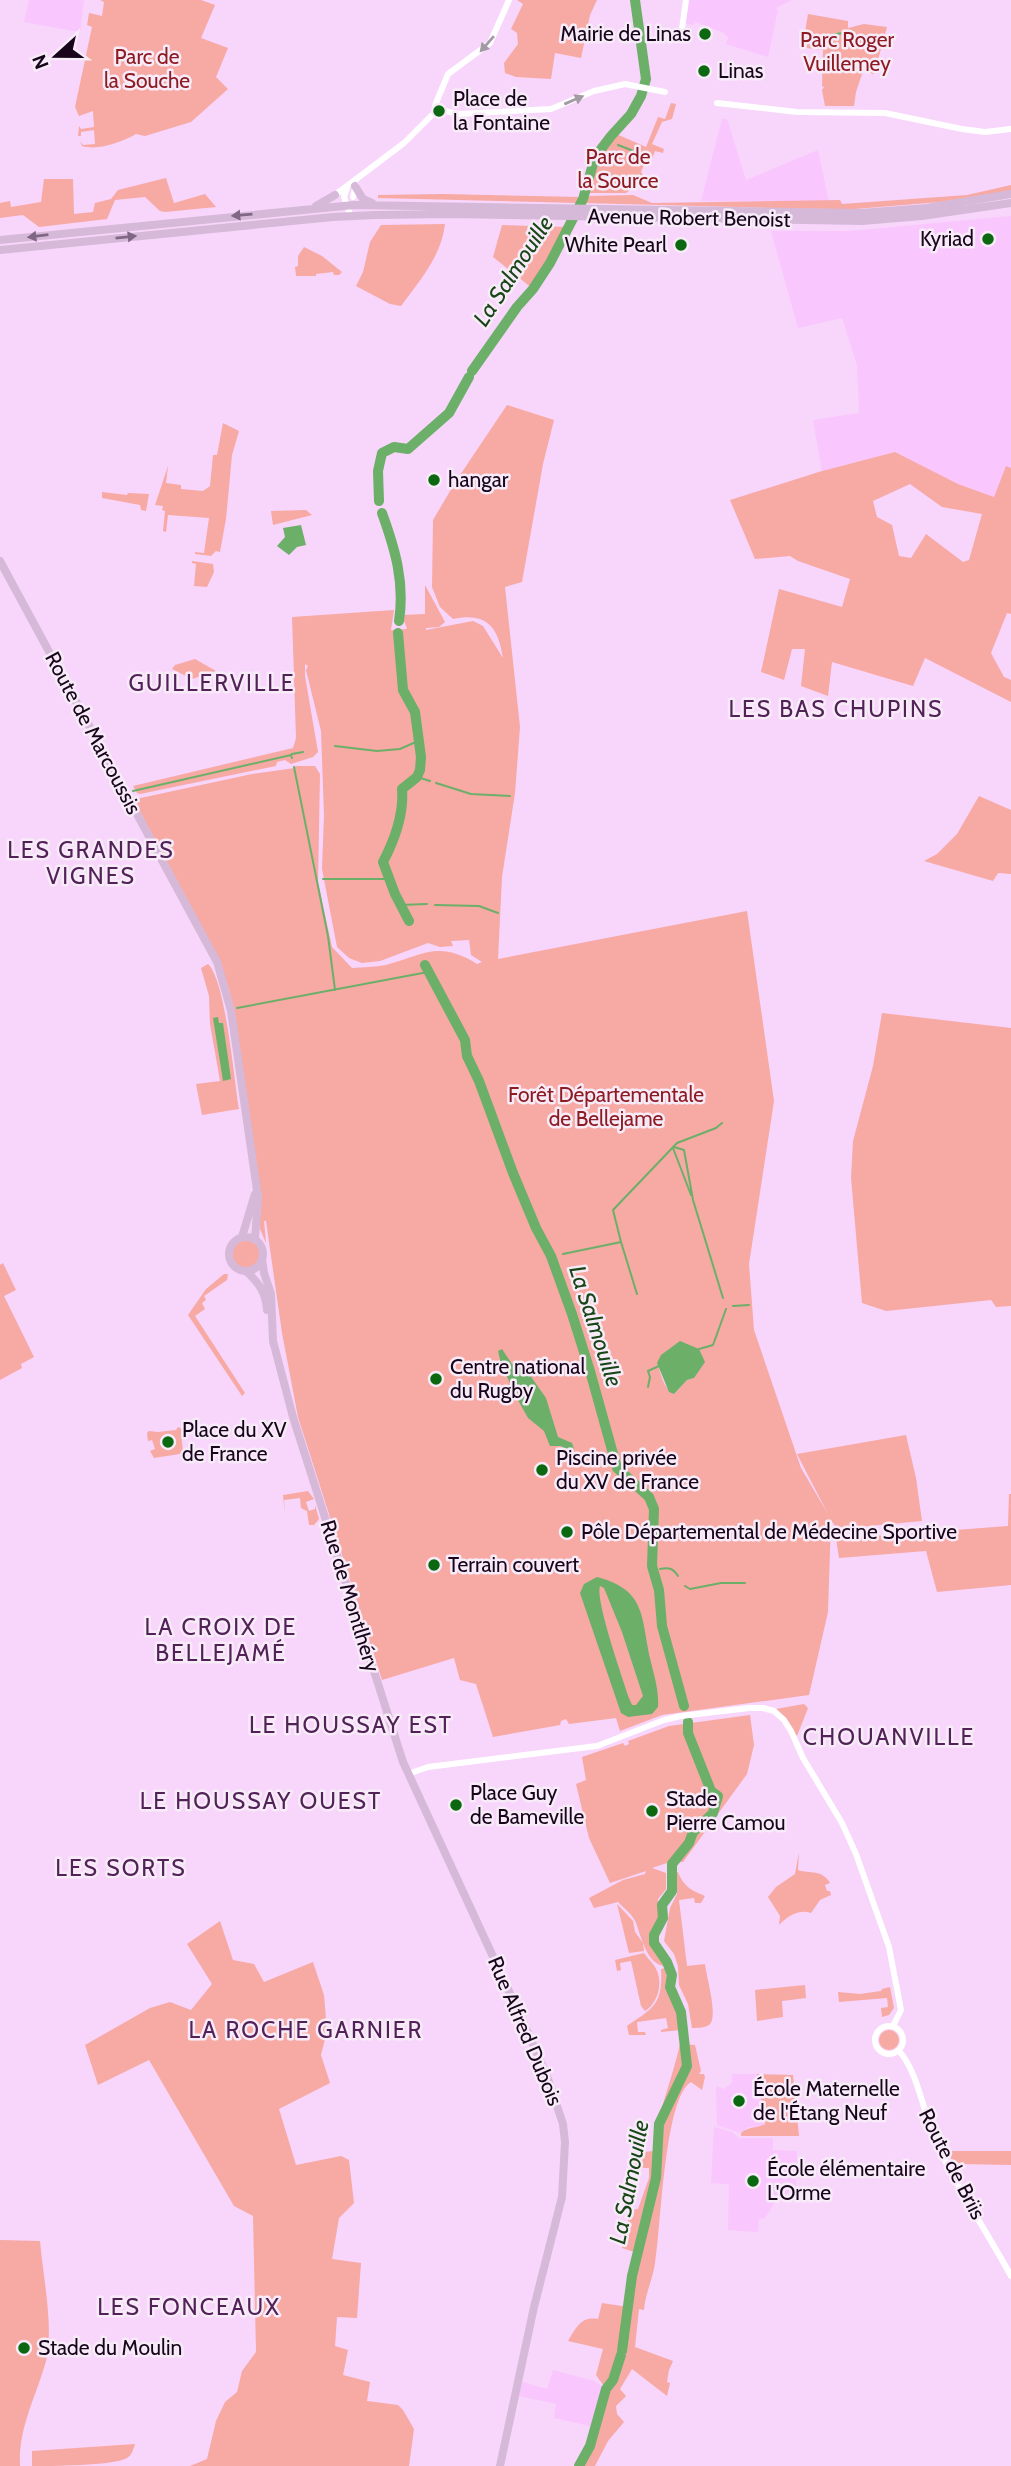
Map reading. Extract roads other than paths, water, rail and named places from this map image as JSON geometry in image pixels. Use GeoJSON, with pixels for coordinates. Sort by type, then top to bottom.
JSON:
{"type":"FeatureCollection","features":[{"type":"Feature","properties":{"kind":"main road"},"geometry":{"type":"LineString","coordinates":[[351,187],[363,199],[375,204]]}},
{"type":"Feature","properties":{"kind":"main road","name":"Avenue Robert Benoist"},"geometry":{"type":"LineString","coordinates":[[584,213],[861,213],[927,208],[1011,194]]}},
{"type":"Feature","properties":{"kind":"main road"},"geometry":{"type":"LineString","coordinates":[[310,209],[335,195]]}},
{"type":"Feature","properties":{"kind":"main road"},"geometry":{"type":"LineString","coordinates":[[287,222],[301,216],[333,213],[347,205],[353,197]]}},
{"type":"Feature","properties":{"kind":"main road","name":"Avenue Robert Benoist"},"geometry":{"type":"LineString","coordinates":[[0,240],[347,205],[862,221],[922,216],[1011,202]]}},
{"type":"Feature","properties":{"kind":"main road","name":"Avenue Robert Benoist"},"geometry":{"type":"LineString","coordinates":[[0,250],[351,217],[567,212]]}},
{"type":"Feature","properties":{"kind":"main road","name":"Route de Marcoussis"},"geometry":{"type":"LineString","coordinates":[[0,561],[217,962],[231,1011],[256,1188]]}},
{"type":"Feature","properties":{"kind":"main road"},"geometry":{"type":"LineString","coordinates":[[256,1188],[258,1197],[255,1239],[262,1248],[262,1259],[256,1268],[246,1271],[233,1265],[229,1256],[233,1243],[242,1237],[256,1188]]}},
{"type":"Feature","properties":{"kind":"main road"},"geometry":{"type":"LineString","coordinates":[[242,1237],[255,1239]]}},
{"type":"Feature","properties":{"kind":"main road","name":"Rue de Montlhéry"},"geometry":{"type":"LineString","coordinates":[[262,1259],[271,1294],[273,1341],[293,1417]]}},
{"type":"Feature","properties":{"kind":"main road","name":"Rue de Montlhéry"},"geometry":{"type":"LineString","coordinates":[[246,1271],[257,1281],[263,1292],[267,1306],[270,1351],[408,1774]]}},
{"type":"Feature","properties":{"kind":"main road","name":"Rue Alfred Dubois"},"geometry":{"type":"LineString","coordinates":[[408,1774],[547,2077],[559,2109],[565,2141],[562,2197],[533,2311],[500,2466]]}},
{"type":"Feature","properties":{"kind":"street"},"geometry":{"type":"LineString","coordinates":[[351,217],[344,197],[351,187],[432,116],[438,108],[448,75],[490,43],[509,0]]}},
{"type":"Feature","properties":{"kind":"street"},"geometry":{"type":"LineString","coordinates":[[682,29],[686,0]]}},
{"type":"Feature","properties":{"kind":"street"},"geometry":{"type":"LineString","coordinates":[[438,108],[458,114],[551,109],[594,91],[625,84],[665,92]]}},
{"type":"Feature","properties":{"kind":"street"},"geometry":{"type":"LineString","coordinates":[[717,103],[797,112],[885,113],[985,132],[1011,129]]}},
{"type":"Feature","properties":{"kind":"street"},"geometry":{"type":"LineString","coordinates":[[335,195],[351,187]]}},
{"type":"Feature","properties":{"kind":"street"},"geometry":{"type":"LineString","coordinates":[[351,187],[353,197]]}},
{"type":"Feature","properties":{"kind":"street"},"geometry":{"type":"LineString","coordinates":[[408,1774],[428,1767],[597,1746],[664,1720],[749,1708],[763,1707],[774,1711],[784,1720],[842,1823],[856,1854],[885,1936],[901,2010],[893,2026]]}},
{"type":"Feature","properties":{"kind":"street"},"geometry":{"type":"LineString","coordinates":[[893,2026],[903,2037],[899,2051],[891,2055],[878,2050],[875,2040],[877,2032],[884,2027],[893,2026]]}},
{"type":"Feature","properties":{"kind":"street","name":"Route de Briis"},"geometry":{"type":"LineString","coordinates":[[899,2051],[909,2064],[938,2146],[1011,2276]]}},
{"type":"Feature","properties":{"kind":"waterway","name":"La Salmouille"},"geometry":{"type":"LineString","coordinates":[[472,371],[550,263],[583,199],[595,157],[631,114],[641,96],[646,79],[635,0]]}},
{"type":"Feature","properties":{"kind":"waterway"},"geometry":{"type":"LineString","coordinates":[[820,46],[826,36],[853,31]]}},
{"type":"Feature","properties":{"kind":"waterway"},"geometry":{"type":"LineString","coordinates":[[618,145],[636,152]]}},
{"type":"Feature","properties":{"kind":"waterway","name":"La Salmouille"},"geometry":{"type":"LineString","coordinates":[[379,501],[378,471],[382,453],[394,447],[408,449],[449,413],[469,377]]}},
{"type":"Feature","properties":{"kind":"waterway","name":"La Salmouille"},"geometry":{"type":"LineString","coordinates":[[382,513],[398,566],[401,593],[399,621]]}},
{"type":"Feature","properties":{"kind":"waterway","name":"La Salmouille"},"geometry":{"type":"LineString","coordinates":[[398,633],[403,690],[415,712],[421,757],[417,777],[402,789],[397,827],[383,862],[409,921]]}},
{"type":"Feature","properties":{"kind":"waterway"},"geometry":{"type":"LineString","coordinates":[[335,746],[377,751],[400,749],[418,741]]}},
{"type":"Feature","properties":{"kind":"waterway"},"geometry":{"type":"LineString","coordinates":[[292,754],[303,752]]}},
{"type":"Feature","properties":{"kind":"waterway"},"geometry":{"type":"LineString","coordinates":[[133,791],[291,755],[292,758]]}},
{"type":"Feature","properties":{"kind":"waterway"},"geometry":{"type":"LineString","coordinates":[[294,767],[328,936],[335,990]]}},
{"type":"Feature","properties":{"kind":"waterway"},"geometry":{"type":"LineString","coordinates":[[417,777],[430,781]]}},
{"type":"Feature","properties":{"kind":"waterway"},"geometry":{"type":"LineString","coordinates":[[436,783],[471,794],[510,796]]}},
{"type":"Feature","properties":{"kind":"waterway"},"geometry":{"type":"LineString","coordinates":[[323,879],[389,879]]}},
{"type":"Feature","properties":{"kind":"waterway"},"geometry":{"type":"LineString","coordinates":[[400,905],[427,904]]}},
{"type":"Feature","properties":{"kind":"waterway"},"geometry":{"type":"LineString","coordinates":[[435,905],[479,906],[498,913]]}},
{"type":"Feature","properties":{"kind":"waterway","name":"La Salmouille"},"geometry":{"type":"LineString","coordinates":[[425,965],[465,1040],[467,1056],[513,1173],[551,1256],[590,1371],[617,1468],[649,1497],[654,1509],[652,1566],[659,1590],[662,1626],[684,1706]]}},
{"type":"Feature","properties":{"kind":"waterway"},"geometry":{"type":"LineString","coordinates":[[237,1008],[428,972]]}},
{"type":"Feature","properties":{"kind":"waterway"},"geometry":{"type":"LineString","coordinates":[[563,1254],[621,1242],[613,1210],[677,1143],[716,1128],[722,1123]]}},
{"type":"Feature","properties":{"kind":"waterway"},"geometry":{"type":"LineString","coordinates":[[674,1147],[684,1150],[693,1200],[723,1298]]}},
{"type":"Feature","properties":{"kind":"waterway"},"geometry":{"type":"LineString","coordinates":[[673,1148],[691,1195]]}},
{"type":"Feature","properties":{"kind":"waterway"},"geometry":{"type":"LineString","coordinates":[[621,1242],[637,1294]]}},
{"type":"Feature","properties":{"kind":"waterway"},"geometry":{"type":"LineString","coordinates":[[733,1306],[749,1305]]}},
{"type":"Feature","properties":{"kind":"waterway"},"geometry":{"type":"LineString","coordinates":[[699,1349],[713,1345],[726,1309]]}},
{"type":"Feature","properties":{"kind":"waterway"},"geometry":{"type":"LineString","coordinates":[[648,1387],[648,1371],[659,1366]]}},
{"type":"Feature","properties":{"kind":"waterway"},"geometry":{"type":"LineString","coordinates":[[660,1569],[670,1569],[678,1576]]}},
{"type":"Feature","properties":{"kind":"waterway"},"geometry":{"type":"LineString","coordinates":[[685,1586],[690,1589],[721,1583],[745,1583]]}},
{"type":"Feature","properties":{"kind":"waterway","name":"La Salmouille"},"geometry":{"type":"LineString","coordinates":[[622,2351],[632,2276],[656,2178],[659,2124],[687,2066],[681,2012],[670,1987],[672,1975],[654,1943],[654,1935],[663,1918],[662,1905],[672,1891],[672,1864],[689,1843],[693,1832],[713,1813],[718,1796],[711,1791],[688,1733],[688,1722]]}},
{"type":"Feature","properties":{"kind":"waterway","name":"La Salmouille"},"geometry":{"type":"LineString","coordinates":[[579,2466],[590,2446],[606,2389],[613,2380],[621,2355]]}},
{"type":"Feature","properties":{"kind":"place","name":"Mairie de Linas"},"geometry":{"type":"Point","coordinates":[705,34]}},
{"type":"Feature","properties":{"kind":"place","name":"Linas"},"geometry":{"type":"Point","coordinates":[704,71]}},
{"type":"Feature","properties":{"kind":"place","name":"Place de la Fontaine"},"geometry":{"type":"Point","coordinates":[439,111]}},
{"type":"Feature","properties":{"kind":"place","name":"Kyriad"},"geometry":{"type":"Point","coordinates":[988,239]}},
{"type":"Feature","properties":{"kind":"place","name":"White Pearl"},"geometry":{"type":"Point","coordinates":[681,245]}},
{"type":"Feature","properties":{"kind":"place","name":"hangar"},"geometry":{"type":"Point","coordinates":[434,480]}},
{"type":"Feature","properties":{"kind":"place","name":"Centre national du Rugby"},"geometry":{"type":"Point","coordinates":[436,1379]}},
{"type":"Feature","properties":{"kind":"place","name":"Place du XV de France"},"geometry":{"type":"Point","coordinates":[168,1442]}},
{"type":"Feature","properties":{"kind":"place","name":"Piscine privée du XV de France"},"geometry":{"type":"Point","coordinates":[542,1470]}},
{"type":"Feature","properties":{"kind":"place","name":"Pôle Départemental de Médecine Sportive"},"geometry":{"type":"Point","coordinates":[567,1532]}},
{"type":"Feature","properties":{"kind":"place","name":"Terrain couvert"},"geometry":{"type":"Point","coordinates":[434,1565]}},
{"type":"Feature","properties":{"kind":"place","name":"Place Guy de Bameville"},"geometry":{"type":"Point","coordinates":[456,1805]}},
{"type":"Feature","properties":{"kind":"place","name":"Stade Pierre Camou"},"geometry":{"type":"Point","coordinates":[652,1811]}},
{"type":"Feature","properties":{"kind":"place","name":"École Maternelle de l'Étang Neuf"},"geometry":{"type":"Point","coordinates":[739,2101]}},
{"type":"Feature","properties":{"kind":"place","name":"École élémentaire L'Orme"},"geometry":{"type":"Point","coordinates":[753,2181]}},
{"type":"Feature","properties":{"kind":"place","name":"Stade du Moulin"},"geometry":{"type":"Point","coordinates":[24,2348]}},
{"type":"Feature","properties":{"kind":"district","name":"GUILLERVILLE"},"geometry":{"type":"Point","coordinates":[212,683]}},
{"type":"Feature","properties":{"kind":"district","name":"LES BAS CHUPINS"},"geometry":{"type":"Point","coordinates":[836,709]}},
{"type":"Feature","properties":{"kind":"district","name":"LES GRANDES VIGNES"},"geometry":{"type":"Point","coordinates":[91,863]}},
{"type":"Feature","properties":{"kind":"district","name":"LA CROIX DE BELLEJAMÉ"},"geometry":{"type":"Point","coordinates":[221,1640]}},
{"type":"Feature","properties":{"kind":"district","name":"LE HOUSSAY EST"},"geometry":{"type":"Point","coordinates":[351,1725]}},
{"type":"Feature","properties":{"kind":"district","name":"CHOUANVILLE"},"geometry":{"type":"Point","coordinates":[889,1737]}},
{"type":"Feature","properties":{"kind":"district","name":"LE HOUSSAY OUEST"},"geometry":{"type":"Point","coordinates":[261,1801]}},
{"type":"Feature","properties":{"kind":"district","name":"LES SORTS"},"geometry":{"type":"Point","coordinates":[121,1868]}},
{"type":"Feature","properties":{"kind":"district","name":"LA ROCHE GARNIER"},"geometry":{"type":"Point","coordinates":[306,2030]}},
{"type":"Feature","properties":{"kind":"district","name":"LES FONCEAUX"},"geometry":{"type":"Point","coordinates":[189,2307]}},
{"type":"Feature","properties":{"kind":"park label","name":"Parc Roger Vuillemey"},"geometry":{"type":"Point","coordinates":[847,52]}},
{"type":"Feature","properties":{"kind":"park label","name":"Parc de la Souche"},"geometry":{"type":"Point","coordinates":[147,69]}},
{"type":"Feature","properties":{"kind":"park label","name":"Parc de la Source"},"geometry":{"type":"Point","coordinates":[618,169]}},
{"type":"Feature","properties":{"kind":"park label","name":"Forêt Départementale de Bellejame"},"geometry":{"type":"Point","coordinates":[606,1107]}}]}
